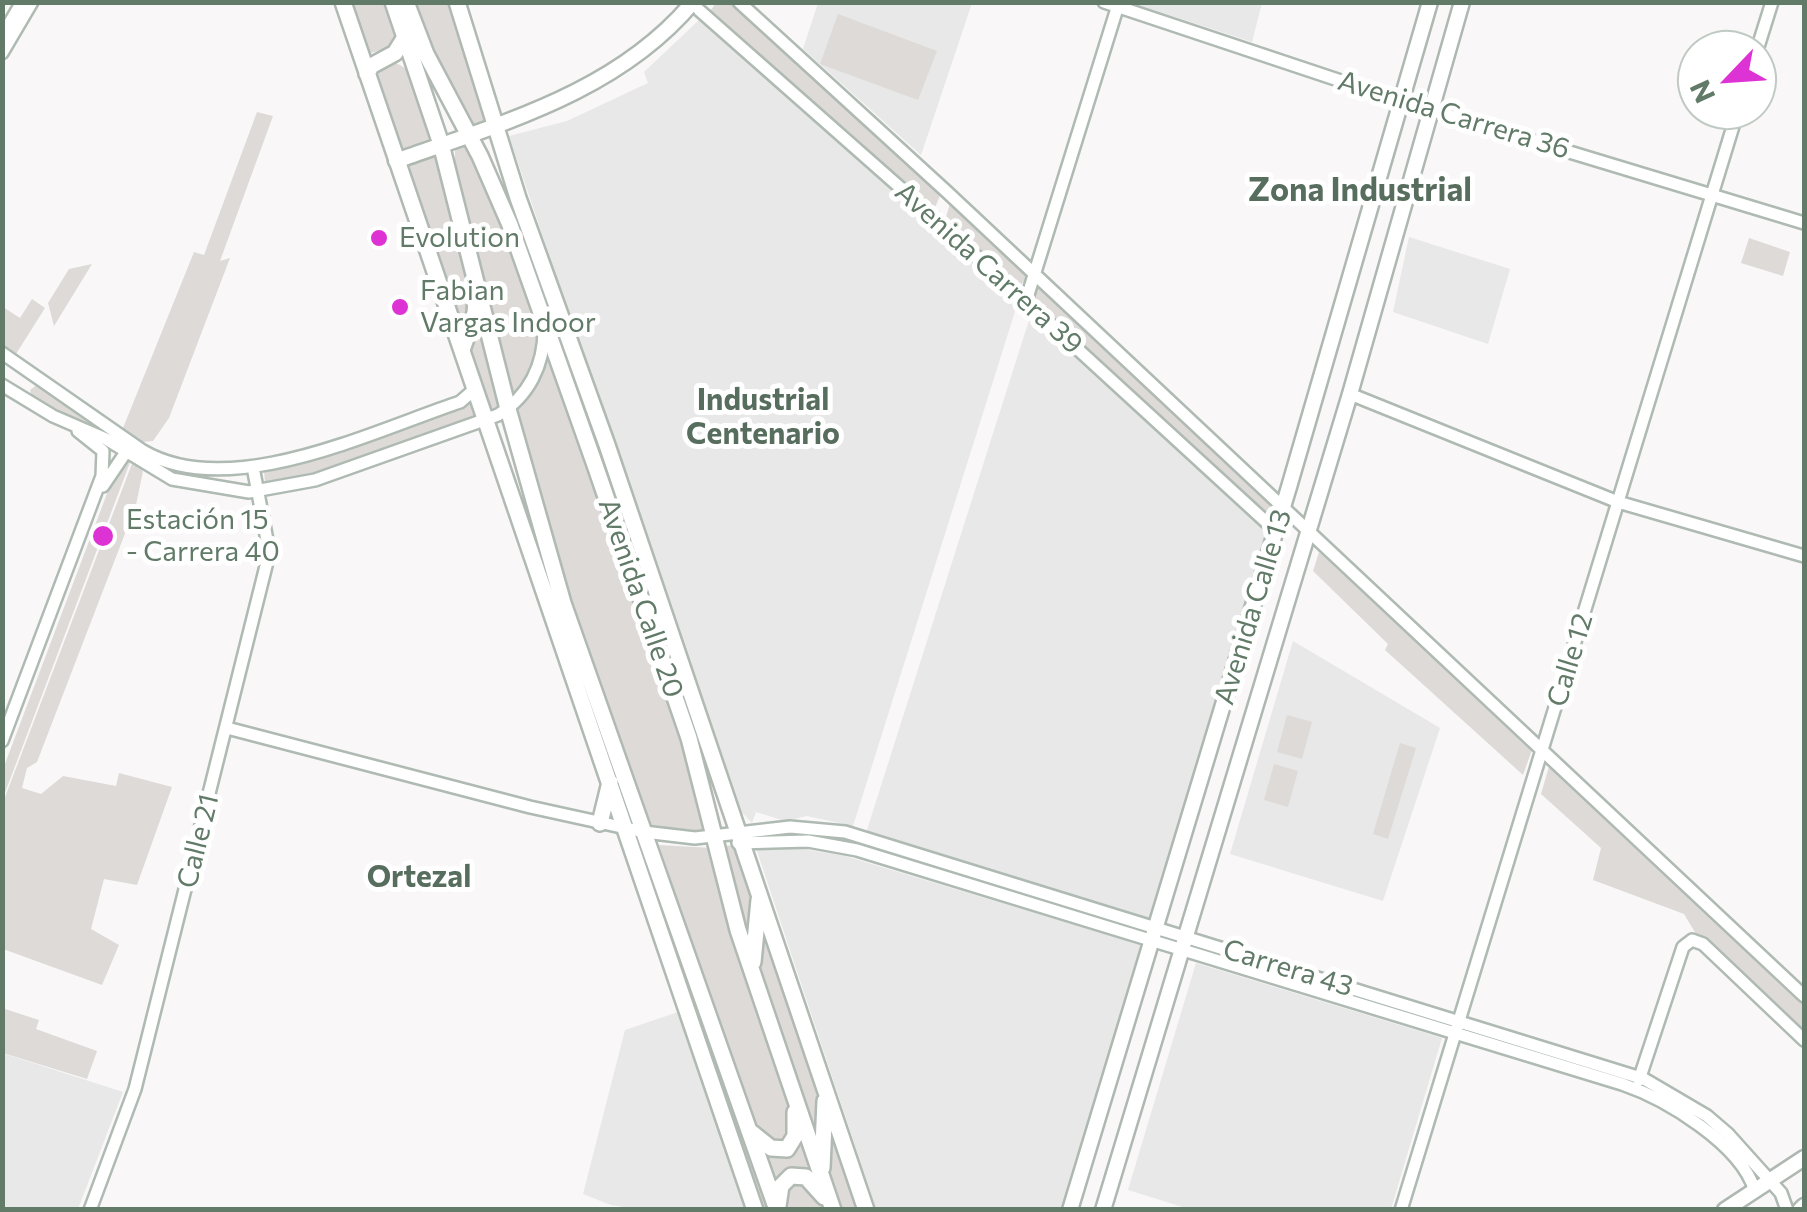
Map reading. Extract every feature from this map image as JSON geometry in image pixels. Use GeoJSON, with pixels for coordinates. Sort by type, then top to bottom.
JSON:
{"type":"FeatureCollection","features":[{"type":"Feature","properties":{"kind":"highway"},"geometry":{"type":"LineString","coordinates":[[343,2],[755,1210]]}},
{"type":"Feature","properties":{"kind":"highway"},"geometry":{"type":"LineString","coordinates":[[394,2],[442,144],[508,409],[563,602],[777,1210]]}},
{"type":"Feature","properties":{"kind":"highway","name":"Avenida Calle 20"},"geometry":{"type":"LineString","coordinates":[[406,2],[426,54],[510,225],[662,654],[716,836],[734,916],[832,1210]]}},
{"type":"Feature","properties":{"kind":"highway","name":"Avenida Calle 20"},"geometry":{"type":"LineString","coordinates":[[457,2],[542,266],[866,1210]]}},
{"type":"Feature","properties":{"kind":"highway"},"geometry":{"type":"LineString","coordinates":[[367,74],[371,66],[396,53],[405,37]]}},
{"type":"Feature","properties":{"kind":"highway"},"geometry":{"type":"LineString","coordinates":[[510,225],[542,266]]}},
{"type":"Feature","properties":{"kind":"highway"},"geometry":{"type":"LineString","coordinates":[[462,350],[475,313],[477,285]]}},
{"type":"Feature","properties":{"kind":"highway"},"geometry":{"type":"LineString","coordinates":[[563,375],[575,356]]}},
{"type":"Feature","properties":{"kind":"highway"},"geometry":{"type":"LineString","coordinates":[[507,481],[526,474]]}},
{"type":"Feature","properties":{"kind":"highway"},"geometry":{"type":"LineString","coordinates":[[662,654],[680,662]]}},
{"type":"Feature","properties":{"kind":"highway"},"geometry":{"type":"LineString","coordinates":[[600,823],[610,782]]}},
{"type":"Feature","properties":{"kind":"highway"},"geometry":{"type":"LineString","coordinates":[[639,867],[647,839]]}},
{"type":"Feature","properties":{"kind":"highway"},"geometry":{"type":"LineString","coordinates":[[752,971],[760,892]]}},
{"type":"Feature","properties":{"kind":"highway"},"geometry":{"type":"LineString","coordinates":[[667,947],[696,978]]}},
{"type":"Feature","properties":{"kind":"highway"},"geometry":{"type":"LineString","coordinates":[[822,1177],[826,1092]]}},
{"type":"Feature","properties":{"kind":"highway"},"geometry":{"type":"LineString","coordinates":[[748,1130],[771,1148],[787,1149],[795,1136],[795,1098]]}},
{"type":"Feature","properties":{"kind":"highway"},"geometry":{"type":"LineString","coordinates":[[777,1210],[782,1186],[790,1176],[798,1175],[813,1182],[832,1210]]}},
{"type":"Feature","properties":{"kind":"main road","name":"Avenida Calle 13"},"geometry":{"type":"LineString","coordinates":[[1070,1210],[1283,508],[1430,2]]}},
{"type":"Feature","properties":{"kind":"main road","name":"Avenida Calle 13"},"geometry":{"type":"LineString","coordinates":[[1102,1210],[1350,394],[1462,2]]}},
{"type":"Feature","properties":{"kind":"main road"},"geometry":{"type":"LineString","coordinates":[[396,161],[468,134],[498,129],[575,94],[645,51],[697,5]]}},
{"type":"Feature","properties":{"kind":"main road"},"geometry":{"type":"LineString","coordinates":[[1730,1208],[1804,1158]]}},
{"type":"Feature","properties":{"kind":"street"},"geometry":{"type":"LineString","coordinates":[[2,36],[22,2]]}},
{"type":"Feature","properties":{"kind":"street"},"geometry":{"type":"LineString","coordinates":[[2,53],[32,2]]}},
{"type":"Feature","properties":{"kind":"street","name":"Avenida Carrera 39"},"geometry":{"type":"LineString","coordinates":[[739,2],[1035,274],[1804,996]]}},
{"type":"Feature","properties":{"kind":"street","name":"Avenida Carrera 36"},"geometry":{"type":"LineString","coordinates":[[1104,2],[1431,110],[1804,223]]}},
{"type":"Feature","properties":{"kind":"street"},"geometry":{"type":"LineString","coordinates":[[1763,30],[1772,2]]}},
{"type":"Feature","properties":{"kind":"street","name":"Avenida Carrera 39"},"geometry":{"type":"LineString","coordinates":[[697,5],[1276,530]]}},
{"type":"Feature","properties":{"kind":"street"},"geometry":{"type":"LineString","coordinates":[[1026,301],[1119,5]]}},
{"type":"Feature","properties":{"kind":"street","name":"Calle 12"},"geometry":{"type":"LineString","coordinates":[[1401,1210],[1732,130]]}},
{"type":"Feature","properties":{"kind":"street"},"geometry":{"type":"LineString","coordinates":[[2,385],[172,478],[256,492],[315,480],[486,422],[508,409],[524,393],[538,368],[544,322],[542,266]]}},
{"type":"Feature","properties":{"kind":"street"},"geometry":{"type":"LineString","coordinates":[[2,353],[158,459],[190,467],[253,467],[306,455],[460,402],[475,389]]}},
{"type":"Feature","properties":{"kind":"street"},"geometry":{"type":"LineString","coordinates":[[1350,394],[1618,502],[1804,556]]}},
{"type":"Feature","properties":{"kind":"street"},"geometry":{"type":"LineString","coordinates":[[2,741],[96,496],[104,454],[63,420]]}},
{"type":"Feature","properties":{"kind":"street"},"geometry":{"type":"LineString","coordinates":[[96,496],[126,452]]}},
{"type":"Feature","properties":{"kind":"street","name":"Calle 21"},"geometry":{"type":"LineString","coordinates":[[90,1210],[135,1090],[267,562],[267,540],[253,467]]}},
{"type":"Feature","properties":{"kind":"street","name":"Carrera 43"},"geometry":{"type":"LineString","coordinates":[[227,728],[626,829],[647,839],[741,839],[790,827],[845,832],[1153,936],[1459,1020],[1638,1083],[1718,1126],[1771,1181],[1784,1197],[1787,1210]]}},
{"type":"Feature","properties":{"kind":"street"},"geometry":{"type":"LineString","coordinates":[[1638,1083],[1683,947],[1689,941],[1699,941],[1804,1040]]}},
{"type":"Feature","properties":{"kind":"street","name":"Carrera 43"},"geometry":{"type":"LineString","coordinates":[[1183,944],[1455,1034],[1638,1083],[1709,1134],[1746,1171],[1755,1191]]}},
{"type":"Feature","properties":{"kind":"shaded area"},"geometry":{"type":"Polygon","coordinates":[[[348,3],[383,3],[395,38],[392,47],[367,54],[348,3]]]}},
{"type":"Feature","properties":{"kind":"shaded area"},"geometry":{"type":"Polygon","coordinates":[[[412,3],[452,3],[493,119],[471,126],[434,56],[412,3]]]}},
{"type":"Feature","properties":{"kind":"shaded area"},"geometry":{"type":"Polygon","coordinates":[[[716,3],[732,3],[941,193],[934,210],[710,11],[716,3]]]}},
{"type":"Feature","properties":{"kind":"shaded area"},"geometry":{"type":"Polygon","coordinates":[[[818,3],[972,3],[921,155],[803,49],[818,3]]]}},
{"type":"Feature","properties":{"kind":"shaded area"},"geometry":{"type":"Polygon","coordinates":[[[1132,3],[1262,3],[1252,42],[1132,3]]]}},
{"type":"Feature","properties":{"kind":"shaded area"},"geometry":{"type":"Polygon","coordinates":[[[838,14],[937,51],[918,100],[820,64],[838,14]]]}},
{"type":"Feature","properties":{"kind":"shaded area"},"geometry":{"type":"Polygon","coordinates":[[[700,19],[930,220],[1017,305],[853,826],[807,816],[785,821],[756,812],[752,823],[734,804],[509,136],[567,121],[648,83],[644,72],[700,19]]]}},
{"type":"Feature","properties":{"kind":"shaded area"},"geometry":{"type":"Polygon","coordinates":[[[396,63],[407,69],[434,141],[400,153],[373,77],[375,71],[396,63]]]}},
{"type":"Feature","properties":{"kind":"shaded area"},"geometry":{"type":"Polygon","coordinates":[[[257,112],[273,116],[220,261],[230,258],[169,418],[153,441],[143,442],[123,428],[194,252],[204,255],[257,112]]]}},
{"type":"Feature","properties":{"kind":"shaded area"},"geometry":{"type":"Polygon","coordinates":[[[465,139],[504,226],[537,318],[535,358],[511,398],[455,168],[455,151],[465,139]]]}},
{"type":"Feature","properties":{"kind":"shaded area"},"geometry":{"type":"Polygon","coordinates":[[[438,153],[472,290],[473,304],[459,334],[403,166],[438,153]]]}},
{"type":"Feature","properties":{"kind":"shaded area"},"geometry":{"type":"Polygon","coordinates":[[[950,203],[1028,276],[1020,286],[946,217],[950,203]]]}},
{"type":"Feature","properties":{"kind":"shaded area"},"geometry":{"type":"Polygon","coordinates":[[[1409,237],[1510,269],[1488,344],[1393,312],[1409,237]]]}},
{"type":"Feature","properties":{"kind":"shaded area"},"geometry":{"type":"Polygon","coordinates":[[[1749,238],[1790,252],[1783,276],[1741,263],[1749,238]]]}},
{"type":"Feature","properties":{"kind":"shaded area"},"geometry":{"type":"Polygon","coordinates":[[[92,264],[54,326],[48,303],[69,269],[92,264]]]}},
{"type":"Feature","properties":{"kind":"shaded area"},"geometry":{"type":"Polygon","coordinates":[[[1037,285],[1275,507],[1271,521],[1034,298],[1037,285]]]}},
{"type":"Feature","properties":{"kind":"shaded area"},"geometry":{"type":"Polygon","coordinates":[[[32,299],[45,308],[16,354],[3,346],[3,307],[20,318],[32,299]]]}},
{"type":"Feature","properties":{"kind":"shaded area"},"geometry":{"type":"Polygon","coordinates":[[[1030,317],[1269,532],[1151,922],[866,833],[1030,317]]]}},
{"type":"Feature","properties":{"kind":"shaded area"},"geometry":{"type":"Polygon","coordinates":[[[476,324],[501,407],[487,415],[467,352],[476,324]]]}},
{"type":"Feature","properties":{"kind":"shaded area"},"geometry":{"type":"Polygon","coordinates":[[[548,352],[691,763],[703,831],[649,826],[571,609],[515,410],[538,385],[548,352]]]}},
{"type":"Feature","properties":{"kind":"shaded area"},"geometry":{"type":"Polygon","coordinates":[[[38,384],[104,433],[32,397],[30,390],[38,384]]]}},
{"type":"Feature","properties":{"kind":"shaded area"},"geometry":{"type":"Polygon","coordinates":[[[474,398],[481,418],[313,475],[265,483],[264,471],[454,409],[474,398]]]}},
{"type":"Feature","properties":{"kind":"shaded area"},"geometry":{"type":"Polygon","coordinates":[[[128,458],[131,460],[3,798],[3,769],[114,475],[128,458]]]}},
{"type":"Feature","properties":{"kind":"shaded area"},"geometry":{"type":"Polygon","coordinates":[[[133,461],[143,471],[136,505],[37,762],[27,768],[22,788],[41,794],[63,776],[116,786],[119,773],[172,787],[137,885],[104,879],[91,929],[119,945],[102,985],[3,949],[2,805],[133,461]]]}},
{"type":"Feature","properties":{"kind":"shaded area"},"geometry":{"type":"Polygon","coordinates":[[[1319,552],[1533,747],[1523,775],[1385,650],[1388,644],[1313,571],[1319,552]]]}},
{"type":"Feature","properties":{"kind":"shaded area"},"geometry":{"type":"Polygon","coordinates":[[[1293,641],[1440,728],[1383,901],[1230,854],[1293,641]]]}},
{"type":"Feature","properties":{"kind":"shaded area"},"geometry":{"type":"Polygon","coordinates":[[[1287,715],[1312,722],[1302,759],[1277,752],[1287,715]]]}},
{"type":"Feature","properties":{"kind":"shaded area"},"geometry":{"type":"Polygon","coordinates":[[[1400,743],[1416,748],[1388,839],[1373,834],[1400,743]]]}},
{"type":"Feature","properties":{"kind":"shaded area"},"geometry":{"type":"Polygon","coordinates":[[[1550,763],[1804,1003],[1804,1035],[1696,934],[1684,914],[1593,880],[1601,848],[1541,794],[1550,763]]]}},
{"type":"Feature","properties":{"kind":"shaded area"},"geometry":{"type":"Polygon","coordinates":[[[1274,764],[1298,771],[1288,807],[1264,800],[1274,764]]]}},
{"type":"Feature","properties":{"kind":"shaded area"},"geometry":{"type":"Polygon","coordinates":[[[659,845],[713,848],[790,1107],[791,1139],[777,1146],[751,1123],[659,845]]]}},
{"type":"Feature","properties":{"kind":"shaded area"},"geometry":{"type":"Polygon","coordinates":[[[738,845],[753,892],[750,945],[722,846],[738,845]]]}},
{"type":"Feature","properties":{"kind":"shaded area"},"geometry":{"type":"Polygon","coordinates":[[[756,848],[797,848],[845,856],[1142,945],[1062,1209],[876,1209],[756,848]]]}},
{"type":"Feature","properties":{"kind":"shaded area"},"geometry":{"type":"Polygon","coordinates":[[[760,914],[822,1100],[819,1149],[756,959],[760,914]]]}},
{"type":"Feature","properties":{"kind":"shaded area"},"geometry":{"type":"Polygon","coordinates":[[[1196,963],[1442,1038],[1391,1209],[1189,1209],[1128,1190],[1196,963]]]}},
{"type":"Feature","properties":{"kind":"shaded area"},"geometry":{"type":"Polygon","coordinates":[[[691,999],[697,1000],[772,1209],[761,1209],[691,999]]]}},
{"type":"Feature","properties":{"kind":"shaded area"},"geometry":{"type":"Polygon","coordinates":[[[2,1008],[39,1020],[36,1029],[97,1051],[87,1079],[3,1053],[2,1008]]]}},
{"type":"Feature","properties":{"kind":"shaded area"},"geometry":{"type":"Polygon","coordinates":[[[681,1011],[748,1209],[639,1209],[611,1205],[583,1194],[625,1030],[681,1011]]]}},
{"type":"Feature","properties":{"kind":"shaded area"},"geometry":{"type":"Polygon","coordinates":[[[2,1053],[123,1092],[78,1209],[3,1209],[2,1053]]]}},
{"type":"Feature","properties":{"kind":"shaded area"},"geometry":{"type":"Polygon","coordinates":[[[831,1122],[860,1209],[843,1209],[830,1173],[831,1122]]]}},
{"type":"Feature","properties":{"kind":"shaded area"},"geometry":{"type":"Polygon","coordinates":[[[801,1128],[820,1184],[810,1173],[776,1192],[759,1144],[772,1155],[786,1155],[801,1128]]]}},
{"type":"Feature","properties":{"kind":"shaded area"},"geometry":{"type":"Polygon","coordinates":[[[797,1179],[818,1196],[824,1209],[784,1210],[787,1184],[797,1179]]]}},
{"type":"Feature","properties":{"kind":"place","name":"Evolution"},"geometry":{"type":"Point","coordinates":[379,238]}},
{"type":"Feature","properties":{"kind":"place","name":"Fabian Vargas Indoor"},"geometry":{"type":"Point","coordinates":[400,307]}},
{"type":"Feature","properties":{"kind":"place","name":"Estación 15 - Carrera 40"},"geometry":{"type":"Point","coordinates":[103,536]}},
{"type":"Feature","properties":{"kind":"district","name":"Zona Industrial"},"geometry":{"type":"Point","coordinates":[1360,190]}},
{"type":"Feature","properties":{"kind":"district","name":"Industrial Centenario"},"geometry":{"type":"Point","coordinates":[763,417]}},
{"type":"Feature","properties":{"kind":"district","name":"Ortezal"},"geometry":{"type":"Point","coordinates":[419,877]}}]}
